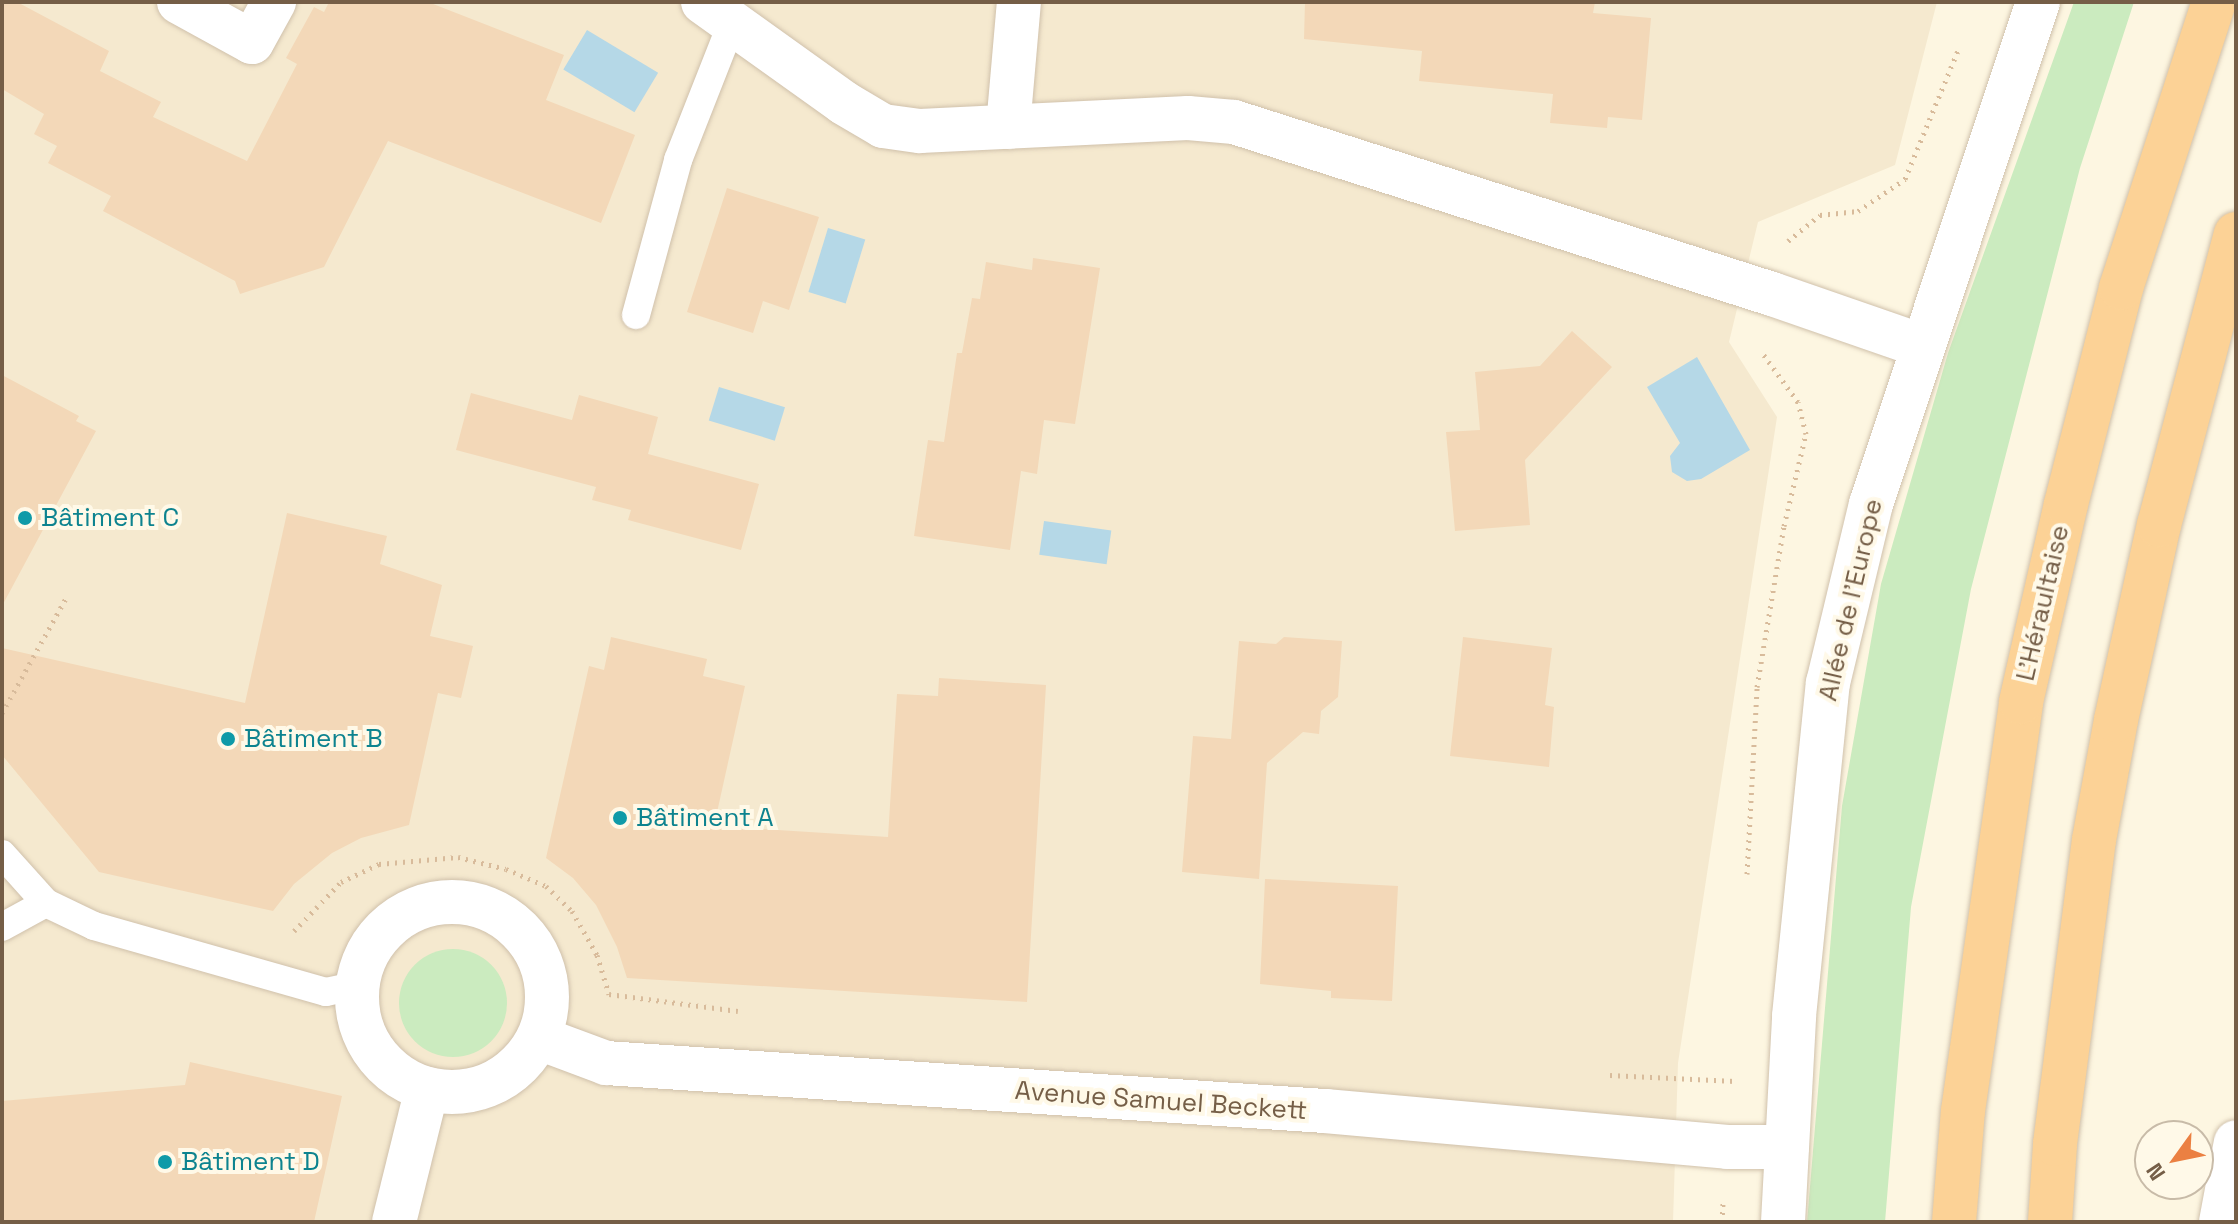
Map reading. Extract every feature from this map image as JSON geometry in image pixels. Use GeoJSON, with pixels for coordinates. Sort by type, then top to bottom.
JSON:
{"type":"FeatureCollection","features":[{"type":"Feature","properties":{"kind":"highway","name":"L'Héraultaise"},"geometry":{"type":"LineString","coordinates":[[1954,1222],[1963,1111],[2021,702],[2066,504],[2121,288],[2214,2]]}},
{"type":"Feature","properties":{"kind":"highway"},"geometry":{"type":"LineString","coordinates":[[2050,1222],[2055,1144],[2094,840],[2116,720],[2159,525],[2236,234]]}},
{"type":"Feature","properties":{"kind":"street"},"geometry":{"type":"LineString","coordinates":[[179,2],[252,42],[274,2]]}},
{"type":"Feature","properties":{"kind":"street"},"geometry":{"type":"LineString","coordinates":[[1008,127],[1019,2]]}},
{"type":"Feature","properties":{"kind":"street","name":"Allée de l'Europe"},"geometry":{"type":"LineString","coordinates":[[1783,1222],[1794,1016],[1828,683],[1871,504],[2038,2]]}},
{"type":"Feature","properties":{"kind":"street"},"geometry":{"type":"LineString","coordinates":[[718,12],[844,103],[883,126],[920,131],[1188,118],[1234,122],[1772,294],[1922,346]]}},
{"type":"Feature","properties":{"kind":"street"},"geometry":{"type":"LineString","coordinates":[[453,901],[485,906],[512,921],[534,946],[546,975],[548,1007],[539,1038],[521,1065],[493,1084],[461,1092],[427,1089],[403,1078],[381,1061],[366,1038],[357,1012],[358,985],[365,958],[379,934],[400,916],[425,904],[453,901]]}},
{"type":"Feature","properties":{"kind":"street","name":"Avenue Samuel Beckett"},"geometry":{"type":"LineString","coordinates":[[539,1038],[606,1063],[1325,1111],[1727,1147],[1787,1147]]}},
{"type":"Feature","properties":{"kind":"street"},"geometry":{"type":"LineString","coordinates":[[394,1222],[427,1089]]}},
{"type":"Feature","properties":{"kind":"street"},"geometry":{"type":"LineString","coordinates":[[2221,1222],[2236,1142]]}},
{"type":"Feature","properties":{"kind":"lane"},"geometry":{"type":"LineString","coordinates":[[636,315],[718,12]]}},
{"type":"Feature","properties":{"kind":"lane"},"geometry":{"type":"LineString","coordinates":[[2,854],[46,903],[94,926],[326,992],[358,985]]}},
{"type":"Feature","properties":{"kind":"lane"},"geometry":{"type":"LineString","coordinates":[[2,927],[46,903]]}},
{"type":"Feature","properties":{"kind":"path"},"geometry":{"type":"LineString","coordinates":[[2,713],[66,598]]}},
{"type":"Feature","properties":{"kind":"path"},"geometry":{"type":"LineString","coordinates":[[269,976],[290,936],[341,882],[379,864],[458,857],[506,869],[546,886],[572,911],[597,955],[609,994],[606,1063]]}},
{"type":"Feature","properties":{"kind":"shaded area"},"geometry":{"type":"Polygon","coordinates":[[[2,2],[1937,2],[1895,165],[1758,222],[1729,342],[1777,417],[1678,1063],[1673,1222],[2,1222],[2,2]]]}},
{"type":"Feature","properties":{"kind":"green space"},"geometry":{"type":"Polygon","coordinates":[[[2074,2],[2134,2],[2080,168],[1971,589],[1911,907],[1885,1222],[1807,1222],[1842,806],[1881,584],[1948,353],[2074,2]]]}},
{"type":"Feature","properties":{"kind":"green space"},"geometry":{"type":"Polygon","coordinates":[[[453,949],[474,953],[491,965],[503,982],[507,1003],[503,1024],[491,1041],[474,1053],[453,1057],[432,1053],[415,1041],[403,1024],[399,1003],[403,982],[415,965],[432,953],[453,949]]]}},
{"type":"Feature","properties":{"kind":"water"},"geometry":{"type":"Polygon","coordinates":[[[587,30],[658,73],[634,112],[563,69],[587,30]]]}},
{"type":"Feature","properties":{"kind":"water"},"geometry":{"type":"Polygon","coordinates":[[[828,228],[865,239],[846,303],[808,292],[828,228]]]}},
{"type":"Feature","properties":{"kind":"water"},"geometry":{"type":"Polygon","coordinates":[[[1697,357],[1750,450],[1701,479],[1687,481],[1672,472],[1670,456],[1680,443],[1647,387],[1697,357]]]}},
{"type":"Feature","properties":{"kind":"water"},"geometry":{"type":"Polygon","coordinates":[[[719,387],[785,407],[775,441],[709,420],[719,387]]]}},
{"type":"Feature","properties":{"kind":"water"},"geometry":{"type":"Polygon","coordinates":[[[1044,521],[1111,530],[1107,564],[1039,555],[1044,521]]]}},
{"type":"Feature","properties":{"kind":"building"},"geometry":{"type":"Polygon","coordinates":[[[2,2],[17,2],[109,51],[100,71],[161,102],[153,117],[247,161],[297,64],[286,58],[314,7],[324,12],[329,2],[428,2],[564,55],[546,100],[635,135],[601,223],[388,141],[324,267],[240,294],[235,281],[103,211],[111,196],[48,163],[57,146],[34,134],[44,114],[2,89],[2,2]]]}},
{"type":"Feature","properties":{"kind":"building"},"geometry":{"type":"Polygon","coordinates":[[[1305,2],[1595,2],[1593,13],[1651,18],[1642,120],[1608,117],[1607,128],[1550,123],[1553,94],[1419,81],[1422,51],[1304,39],[1305,2]]]}},
{"type":"Feature","properties":{"kind":"building"},"geometry":{"type":"Polygon","coordinates":[[[727,188],[819,217],[789,310],[763,301],[753,333],[687,312],[727,188]]]}},
{"type":"Feature","properties":{"kind":"building"},"geometry":{"type":"Polygon","coordinates":[[[1033,258],[1100,268],[1075,424],[1044,420],[1037,474],[1021,471],[1010,550],[914,536],[928,440],[944,442],[957,353],[962,353],[972,298],[980,299],[986,262],[1032,270],[1033,258]]]}},
{"type":"Feature","properties":{"kind":"building"},"geometry":{"type":"Polygon","coordinates":[[[1572,331],[1612,367],[1525,460],[1530,525],[1455,531],[1446,432],[1480,430],[1475,372],[1540,366],[1572,331]]]}},
{"type":"Feature","properties":{"kind":"building","name":"Bâtiment C"},"geometry":{"type":"Polygon","coordinates":[[[2,375],[79,416],[76,421],[96,431],[2,606],[2,375]]]}},
{"type":"Feature","properties":{"kind":"building"},"geometry":{"type":"Polygon","coordinates":[[[471,393],[572,420],[579,395],[658,417],[648,454],[759,484],[741,550],[628,520],[631,510],[592,500],[596,487],[456,450],[471,393]]]}},
{"type":"Feature","properties":{"kind":"building","name":"Bâtiment B"},"geometry":{"type":"Polygon","coordinates":[[[287,513],[387,536],[380,564],[442,585],[430,636],[473,646],[461,698],[438,693],[409,825],[361,838],[332,853],[294,884],[273,911],[99,872],[2,755],[2,648],[245,703],[287,513]]]}},
{"type":"Feature","properties":{"kind":"building","name":"Bâtiment A"},"geometry":{"type":"Polygon","coordinates":[[[611,637],[707,659],[703,676],[745,686],[714,826],[888,837],[897,694],[938,696],[939,678],[1046,685],[1027,1002],[627,978],[617,947],[596,905],[573,878],[546,858],[589,666],[604,670],[611,637]]]}},
{"type":"Feature","properties":{"kind":"building"},"geometry":{"type":"Polygon","coordinates":[[[1284,637],[1342,641],[1338,697],[1321,711],[1319,734],[1303,732],[1267,763],[1259,879],[1182,872],[1193,736],[1231,739],[1239,641],[1276,644],[1284,637]]]}},
{"type":"Feature","properties":{"kind":"building"},"geometry":{"type":"Polygon","coordinates":[[[1463,637],[1552,648],[1545,705],[1554,707],[1549,767],[1450,756],[1463,637]]]}},
{"type":"Feature","properties":{"kind":"building"},"geometry":{"type":"Polygon","coordinates":[[[1265,879],[1398,886],[1392,1001],[1331,998],[1331,991],[1260,984],[1265,879]]]}},
{"type":"Feature","properties":{"kind":"building","name":"Bâtiment D"},"geometry":{"type":"Polygon","coordinates":[[[190,1062],[342,1096],[314,1222],[2,1222],[2,1101],[185,1085],[190,1062]]]}},
{"type":"Feature","properties":{"kind":"place","name":"Bâtiment C"},"geometry":{"type":"Point","coordinates":[25,518]}},
{"type":"Feature","properties":{"kind":"place","name":"Bâtiment B"},"geometry":{"type":"Point","coordinates":[228,739]}},
{"type":"Feature","properties":{"kind":"place","name":"Bâtiment A"},"geometry":{"type":"Point","coordinates":[620,818]}},
{"type":"Feature","properties":{"kind":"place","name":"Bâtiment D"},"geometry":{"type":"Point","coordinates":[165,1162]}}]}
